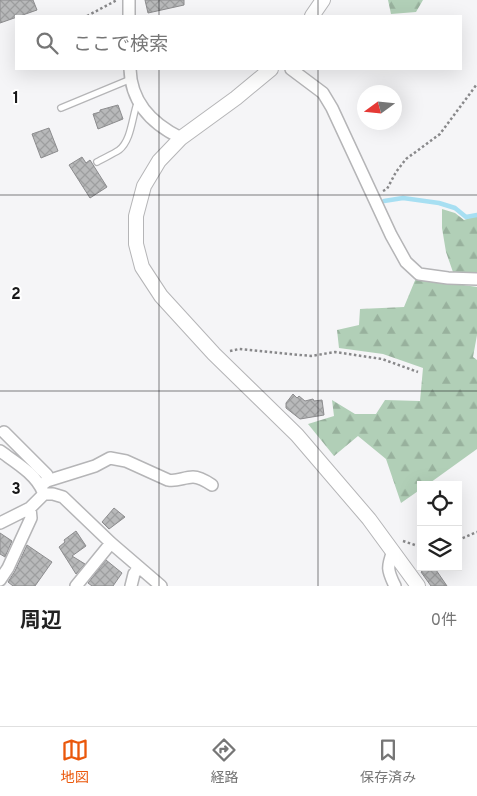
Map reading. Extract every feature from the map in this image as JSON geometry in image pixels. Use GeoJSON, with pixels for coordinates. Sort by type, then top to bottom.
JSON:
{"type":"FeatureCollection","features":[{"type":"Feature","properties":{"kind":"street"},"geometry":{"type":"LineString","coordinates":[[129,0],[129,15]]}},
{"type":"Feature","properties":{"kind":"street"},"geometry":{"type":"LineString","coordinates":[[313,15],[323,0]]}},
{"type":"Feature","properties":{"kind":"street"},"geometry":{"type":"LineString","coordinates":[[270,70],[236,98],[181,138],[159,161],[144,186],[136,216],[136,244],[142,267],[161,296],[214,354],[297,435],[369,519],[418,586]]}},
{"type":"Feature","properties":{"kind":"street"},"geometry":{"type":"LineString","coordinates":[[292,70],[323,94],[332,108],[398,250],[412,269],[419,274],[477,279]]}},
{"type":"Feature","properties":{"kind":"street"},"geometry":{"type":"LineString","coordinates":[[130,74],[138,100],[145,113],[165,130],[181,138]]}},
{"type":"Feature","properties":{"kind":"street"},"geometry":{"type":"LineString","coordinates":[[0,523],[30,508],[44,487],[46,475],[4,432]]}},
{"type":"Feature","properties":{"kind":"street"},"geometry":{"type":"LineString","coordinates":[[0,451],[53,494],[63,497],[138,568],[161,586]]}},
{"type":"Feature","properties":{"kind":"street"},"geometry":{"type":"LineString","coordinates":[[44,487],[95,466],[105,459],[114,458],[126,461],[173,482],[192,477],[212,484]]}},
{"type":"Feature","properties":{"kind":"street"},"geometry":{"type":"LineString","coordinates":[[0,580],[8,568],[32,518],[30,508]]}},
{"type":"Feature","properties":{"kind":"street"},"geometry":{"type":"LineString","coordinates":[[76,586],[111,543]]}},
{"type":"Feature","properties":{"kind":"street"},"geometry":{"type":"LineString","coordinates":[[392,550],[388,565],[389,573],[395,586]]}},
{"type":"Feature","properties":{"kind":"street"},"geometry":{"type":"LineString","coordinates":[[131,586],[134,574],[138,568]]}},
{"type":"Feature","properties":{"kind":"lane"},"geometry":{"type":"LineString","coordinates":[[61,108],[130,74]]}},
{"type":"Feature","properties":{"kind":"lane"},"geometry":{"type":"LineString","coordinates":[[98,162],[120,149],[128,140],[138,100]]}},
{"type":"Feature","properties":{"kind":"path"},"geometry":{"type":"LineString","coordinates":[[89,15],[117,0]]}},
{"type":"Feature","properties":{"kind":"path"},"geometry":{"type":"LineString","coordinates":[[373,196],[387,189],[396,172],[406,160],[440,134],[477,84]]}},
{"type":"Feature","properties":{"kind":"path"},"geometry":{"type":"LineString","coordinates":[[214,354],[239,349],[311,356],[335,352],[382,359],[418,372]]}},
{"type":"Feature","properties":{"kind":"path"},"geometry":{"type":"LineString","coordinates":[[462,538],[477,532]]}},
{"type":"Feature","properties":{"kind":"green space"},"geometry":{"type":"Polygon","coordinates":[[[388,0],[423,0],[416,12],[391,14],[388,0]]]}},
{"type":"Feature","properties":{"kind":"green space"},"geometry":{"type":"Polygon","coordinates":[[[442,209],[455,213],[464,220],[477,215],[477,276],[454,275],[446,252],[442,228],[442,209]]]}},
{"type":"Feature","properties":{"kind":"green space"},"geometry":{"type":"Polygon","coordinates":[[[416,278],[477,287],[477,335],[473,357],[477,360],[477,449],[433,481],[417,481],[417,492],[401,503],[386,459],[358,436],[334,456],[308,424],[334,416],[332,400],[355,414],[376,414],[385,400],[420,401],[423,368],[383,354],[339,348],[337,330],[359,325],[360,309],[404,307],[416,278]]]}},
{"type":"Feature","properties":{"kind":"building"},"geometry":{"type":"Polygon","coordinates":[[[0,0],[33,0],[37,10],[23,15],[15,15],[15,18],[0,23],[0,0]]]}},
{"type":"Feature","properties":{"kind":"building"},"geometry":{"type":"Polygon","coordinates":[[[145,0],[184,0],[184,5],[148,13],[145,0]]]}},
{"type":"Feature","properties":{"kind":"building"},"geometry":{"type":"Polygon","coordinates":[[[118,105],[123,119],[98,129],[93,114],[118,105]]]}},
{"type":"Feature","properties":{"kind":"building"},"geometry":{"type":"Polygon","coordinates":[[[49,128],[58,151],[41,158],[32,134],[49,128]]]}},
{"type":"Feature","properties":{"kind":"building"},"geometry":{"type":"Polygon","coordinates":[[[82,157],[86,163],[90,160],[107,187],[90,198],[69,165],[82,157]]]}},
{"type":"Feature","properties":{"kind":"building"},"geometry":{"type":"Polygon","coordinates":[[[293,394],[305,401],[313,399],[314,401],[322,400],[324,415],[300,419],[286,408],[286,403],[293,394]]]}},
{"type":"Feature","properties":{"kind":"building"},"geometry":{"type":"Polygon","coordinates":[[[114,508],[125,517],[109,529],[102,522],[114,508]]]}},
{"type":"Feature","properties":{"kind":"building"},"geometry":{"type":"Polygon","coordinates":[[[76,531],[86,546],[72,556],[85,564],[76,574],[59,547],[65,542],[64,540],[76,531]]]}},
{"type":"Feature","properties":{"kind":"building"},"geometry":{"type":"Polygon","coordinates":[[[0,533],[12,541],[5,557],[0,554],[0,533]]]}},
{"type":"Feature","properties":{"kind":"building"},"geometry":{"type":"Polygon","coordinates":[[[27,545],[52,562],[35,586],[13,586],[8,582],[27,545]]]}},
{"type":"Feature","properties":{"kind":"building"},"geometry":{"type":"Polygon","coordinates":[[[106,560],[122,573],[113,586],[92,586],[88,583],[106,560]]]}},
{"type":"Feature","properties":{"kind":"building"},"geometry":{"type":"Polygon","coordinates":[[[437,571],[447,586],[431,586],[421,572],[437,571]]]}},
{"type":"Feature","properties":{"kind":"waterway"},"geometry":{"type":"LineString","coordinates":[[384,201],[403,198],[439,203],[455,208],[466,217],[477,215]]}}]}
